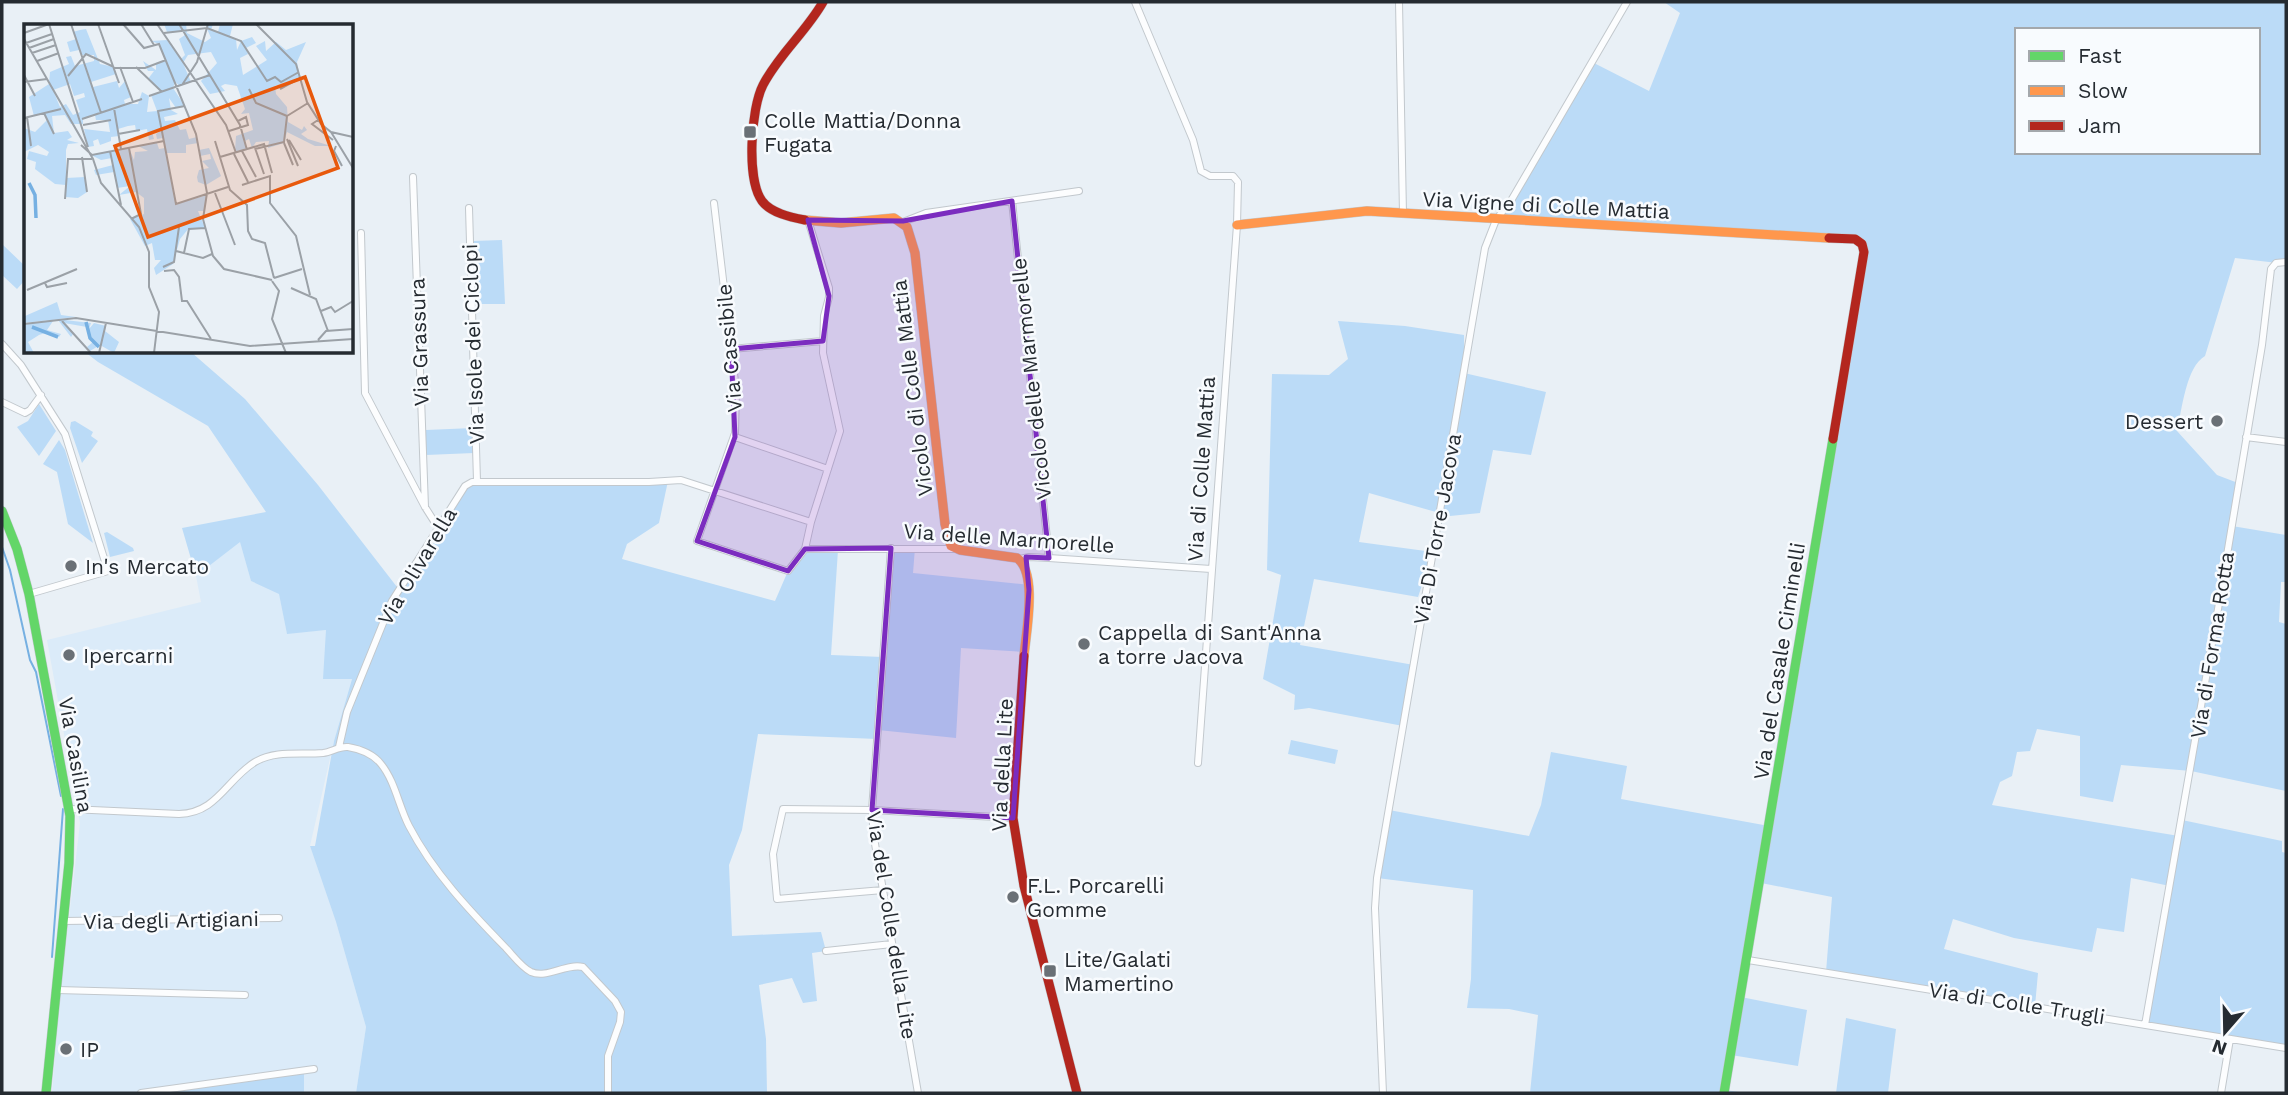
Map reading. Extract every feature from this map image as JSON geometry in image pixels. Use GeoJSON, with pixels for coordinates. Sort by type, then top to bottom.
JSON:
{"type":"FeatureCollection","features":[{"type":"Feature","properties":{"kind":"street"},"geometry":{"type":"LineString","coordinates":[[822,2],[811,22],[765,80],[758,97],[754,118],[756,187],[760,197],[772,210],[808,220],[839,223],[892,218],[903,222],[926,213],[1079,191]]}},
{"type":"Feature","properties":{"kind":"street","name":"Via di Colle Mattia"},"geometry":{"type":"LineString","coordinates":[[1135,2],[1191,136],[1201,171],[1208,176],[1233,176],[1238,183],[1198,763]]}},
{"type":"Feature","properties":{"kind":"street"},"geometry":{"type":"LineString","coordinates":[[1398,2],[1403,214]]}},
{"type":"Feature","properties":{"kind":"street","name":"Via Di Torre Jacova"},"geometry":{"type":"LineString","coordinates":[[1383,1093],[1375,908],[1377,878],[1485,248],[1496,220],[1515,193],[1627,2]]}},
{"type":"Feature","properties":{"kind":"street","name":"Via Grassura"},"geometry":{"type":"LineString","coordinates":[[413,177],[425,506]]}},
{"type":"Feature","properties":{"kind":"street","name":"Vicolo delle Marmorelle"},"geometry":{"type":"LineString","coordinates":[[1012,201],[1049,558]]}},
{"type":"Feature","properties":{"kind":"street","name":"Via Cassibile"},"geometry":{"type":"LineString","coordinates":[[714,203],[736,390],[735,437],[697,541],[788,571],[805,550]]}},
{"type":"Feature","properties":{"kind":"street","name":"Via Isole dei Ciclopi"},"geometry":{"type":"LineString","coordinates":[[469,208],[477,481]]}},
{"type":"Feature","properties":{"kind":"street","name":"Via Vigne di Colle Mattia"},"geometry":{"type":"LineString","coordinates":[[1237,225],[1349,211],[1855,239]]}},
{"type":"Feature","properties":{"kind":"street"},"geometry":{"type":"LineString","coordinates":[[805,550],[811,522],[840,431],[823,353],[824,316],[829,288],[808,220]]}},
{"type":"Feature","properties":{"kind":"street","name":"Vicolo di Colle Mattia"},"geometry":{"type":"LineString","coordinates":[[903,222],[909,231],[915,253],[945,524],[951,546],[955,549]]}},
{"type":"Feature","properties":{"kind":"street"},"geometry":{"type":"LineString","coordinates":[[361,233],[365,394],[439,528]]}},
{"type":"Feature","properties":{"kind":"street","name":"Via del Casale Ciminelli"},"geometry":{"type":"LineString","coordinates":[[1724,1093],[1864,252],[1862,243],[1855,239]]}},
{"type":"Feature","properties":{"kind":"street","name":"Via di Forma Rotta"},"geometry":{"type":"LineString","coordinates":[[2145,1025],[2193,760],[2262,345],[2270,272],[2274,264],[2286,262]]}},
{"type":"Feature","properties":{"kind":"street"},"geometry":{"type":"LineString","coordinates":[[731,349],[824,341]]}},
{"type":"Feature","properties":{"kind":"street"},"geometry":{"type":"LineString","coordinates":[[2,344],[19,362],[66,437],[108,571],[29,594]]}},
{"type":"Feature","properties":{"kind":"street"},"geometry":{"type":"LineString","coordinates":[[2,402],[25,413],[41,394]]}},
{"type":"Feature","properties":{"kind":"street"},"geometry":{"type":"LineString","coordinates":[[735,437],[828,469]]}},
{"type":"Feature","properties":{"kind":"street"},"geometry":{"type":"LineString","coordinates":[[2246,437],[2286,442]]}},
{"type":"Feature","properties":{"kind":"street"},"geometry":{"type":"LineString","coordinates":[[477,481],[681,480],[811,522]]}},
{"type":"Feature","properties":{"kind":"street","name":"Via Olivarella"},"geometry":{"type":"LineString","coordinates":[[339,747],[347,712],[392,601],[465,486],[477,481]]}},
{"type":"Feature","properties":{"kind":"street","name":"Via Casilina"},"geometry":{"type":"LineString","coordinates":[[2,511],[17,549],[29,594],[70,809],[64,921],[46,1093]]}},
{"type":"Feature","properties":{"kind":"street","name":"Via del Colle della Lite"},"geometry":{"type":"LineString","coordinates":[[891,548],[872,810],[874,838],[918,1093]]}},
{"type":"Feature","properties":{"kind":"street","name":"Via delle Marmorelle"},"geometry":{"type":"LineString","coordinates":[[805,550],[955,549],[1020,559],[1049,558],[1211,569]]}},
{"type":"Feature","properties":{"kind":"street","name":"Via della Lite"},"geometry":{"type":"LineString","coordinates":[[1020,559],[1026,565],[1029,590],[1013,818],[1015,839],[1024,887],[1077,1093]]}},
{"type":"Feature","properties":{"kind":"street"},"geometry":{"type":"LineString","coordinates":[[70,809],[193,813],[211,803],[247,768],[262,758],[295,753],[326,753],[339,747],[365,752],[381,763],[406,822],[429,860],[471,912],[527,970],[538,974],[572,966],[583,967],[615,1001],[621,1017],[608,1056],[608,1093]]}},
{"type":"Feature","properties":{"kind":"street"},"geometry":{"type":"LineString","coordinates":[[883,890],[777,899],[773,854],[783,809],[872,810],[1013,818]]}},
{"type":"Feature","properties":{"kind":"street","name":"Via degli Artigiani"},"geometry":{"type":"LineString","coordinates":[[64,921],[279,918]]}},
{"type":"Feature","properties":{"kind":"street"},"geometry":{"type":"LineString","coordinates":[[826,951],[892,944]]}},
{"type":"Feature","properties":{"kind":"street","name":"Via di Colle Trugli"},"geometry":{"type":"LineString","coordinates":[[1748,960],[2286,1048]]}},
{"type":"Feature","properties":{"kind":"street"},"geometry":{"type":"LineString","coordinates":[[57,990],[245,995]]}},
{"type":"Feature","properties":{"kind":"street"},"geometry":{"type":"LineString","coordinates":[[2221,1093],[2230,1039]]}},
{"type":"Feature","properties":{"kind":"street"},"geometry":{"type":"LineString","coordinates":[[141,1093],[314,1069]]}},
{"type":"Feature","properties":{"kind":"highlighted area"},"geometry":{"type":"Polygon","coordinates":[[[1012,201],[1049,558],[1026,557],[1029,590],[1013,818],[872,810],[891,548],[805,549],[788,571],[697,541],[735,437],[731,349],[823,341],[829,296],[808,220],[903,221],[1012,201]]]}},
{"type":"Feature","properties":{"kind":"shaded area"},"geometry":{"type":"Polygon","coordinates":[[[1664,2],[2286,2],[2286,264],[2235,258],[2205,356],[2193,369],[2189,379],[2177,431],[2217,475],[2238,483],[2232,526],[2286,535],[2286,582],[2281,582],[2279,622],[2286,624],[2286,791],[2191,771],[2121,765],[2113,802],[2080,796],[2080,736],[2037,729],[2030,751],[2017,752],[2012,776],[2000,782],[1992,805],[2179,836],[2182,820],[2282,841],[2282,852],[2286,853],[2286,1048],[2145,1025],[2170,886],[2131,878],[2124,932],[2097,928],[2092,952],[2014,938],[1953,919],[1944,949],[2038,973],[2035,1006],[1826,972],[1832,897],[1761,883],[1741,997],[1807,1010],[1798,1066],[1731,1055],[1725,1090],[1746,1093],[1530,1093],[1538,1015],[1509,1009],[1467,1008],[1471,979],[1473,890],[1377,878],[1389,810],[1529,836],[1541,805],[1551,752],[1627,766],[1621,799],[1769,826],[1864,252],[1854,239],[1496,220],[1592,62],[1649,91],[1680,13],[1664,2]]]}},
{"type":"Feature","properties":{"kind":"shaded area"},"geometry":{"type":"Polygon","coordinates":[[[502,240],[505,304],[475,304],[473,241],[502,240]]]}},
{"type":"Feature","properties":{"kind":"shaded area"},"geometry":{"type":"Polygon","coordinates":[[[2,244],[24,265],[24,281],[17,289],[2,275],[2,244]]]}},
{"type":"Feature","properties":{"kind":"shaded area"},"geometry":{"type":"Polygon","coordinates":[[[1338,321],[1405,326],[1464,335],[1464,373],[1546,392],[1531,455],[1493,450],[1480,513],[1450,516],[1369,493],[1359,542],[1433,552],[1418,597],[1314,579],[1300,645],[1414,665],[1403,726],[1309,708],[1294,710],[1295,695],[1263,679],[1281,575],[1267,570],[1272,374],[1329,375],[1348,359],[1338,321]]]}},
{"type":"Feature","properties":{"kind":"shaded area"},"geometry":{"type":"Polygon","coordinates":[[[88,354],[193,354],[245,399],[318,485],[397,587],[439,529],[465,486],[477,481],[668,481],[659,523],[627,544],[622,559],[775,601],[788,571],[805,549],[838,550],[831,655],[883,657],[891,548],[915,548],[913,573],[1031,585],[1025,652],[961,648],[956,738],[878,730],[877,739],[758,734],[742,830],[729,865],[732,936],[821,932],[826,951],[812,953],[817,1001],[803,1003],[792,978],[759,985],[766,1039],[767,1093],[356,1093],[366,1027],[336,922],[310,846],[315,846],[334,741],[352,679],[323,679],[326,630],[287,634],[279,594],[251,581],[240,542],[196,576],[182,528],[266,512],[208,426],[88,354]]]}},
{"type":"Feature","properties":{"kind":"shaded area"},"geometry":{"type":"Polygon","coordinates":[[[39,404],[56,431],[39,456],[17,427],[28,421],[39,404]]]}},
{"type":"Feature","properties":{"kind":"shaded area"},"geometry":{"type":"Polygon","coordinates":[[[75,421],[93,432],[91,436],[98,441],[82,463],[70,428],[71,422],[75,421]]]}},
{"type":"Feature","properties":{"kind":"shaded area"},"geometry":{"type":"Polygon","coordinates":[[[473,428],[474,453],[426,455],[426,430],[473,428]]]}},
{"type":"Feature","properties":{"kind":"shaded area"},"geometry":{"type":"Polygon","coordinates":[[[59,440],[65,450],[93,543],[68,524],[57,472],[43,464],[59,440]]]}},
{"type":"Feature","properties":{"kind":"shaded area"},"geometry":{"type":"Polygon","coordinates":[[[107,532],[134,551],[110,557],[104,533],[107,532]]]}},
{"type":"Feature","properties":{"kind":"shaded area"},"geometry":{"type":"Polygon","coordinates":[[[240,541],[251,581],[279,593],[287,633],[326,630],[352,679],[334,741],[310,846],[336,922],[366,1027],[356,1093],[304,1093],[303,1071],[126,1093],[52,1093],[60,995],[80,823],[47,640],[201,602],[196,576],[240,541]]]}},
{"type":"Feature","properties":{"kind":"shaded area"},"geometry":{"type":"Polygon","coordinates":[[[1291,740],[1338,750],[1335,764],[1288,754],[1291,740]]]}},
{"type":"Feature","properties":{"kind":"shaded area"},"geometry":{"type":"Polygon","coordinates":[[[1846,1018],[1896,1029],[1888,1093],[1836,1093],[1846,1018]]]}},
{"type":"Feature","properties":{"kind":"shaded area"},"geometry":{"type":"Polygon","coordinates":[[[304,1071],[304,1093],[146,1093],[304,1071]]]}},
{"type":"Feature","properties":{"kind":"waterway"},"geometry":{"type":"LineString","coordinates":[[2,547],[10,570],[30,660],[36,672],[61,796]]}},
{"type":"Feature","properties":{"kind":"waterway"},"geometry":{"type":"LineString","coordinates":[[52,957],[63,809]]}},
{"type":"Feature","properties":{"kind":"traffic: fast"},"geometry":{"type":"LineString","coordinates":[[1724,1093],[1833,439]]}},
{"type":"Feature","properties":{"kind":"traffic: fast"},"geometry":{"type":"LineString","coordinates":[[2,511],[17,549],[29,594],[70,816],[69,863],[46,1093]]}},
{"type":"Feature","properties":{"kind":"traffic: slow"},"geometry":{"type":"LineString","coordinates":[[1237,225],[1367,211],[1829,238]]}},
{"type":"Feature","properties":{"kind":"traffic: slow"},"geometry":{"type":"LineString","coordinates":[[805,220],[841,223],[894,218],[907,227],[915,253],[945,524],[951,546],[960,550],[1017,558],[1023,566],[1029,589],[1024,656]]}},
{"type":"Feature","properties":{"kind":"traffic: jam"},"geometry":{"type":"LineString","coordinates":[[805,220],[787,216],[762,201],[757,191],[752,161],[753,126],[763,85],[823,2]]}},
{"type":"Feature","properties":{"kind":"traffic: jam"},"geometry":{"type":"LineString","coordinates":[[1829,238],[1855,239],[1862,244],[1864,252],[1833,439]]}},
{"type":"Feature","properties":{"kind":"traffic: jam"},"geometry":{"type":"LineString","coordinates":[[1024,656],[1013,818],[1024,886],[1077,1093]]}},
{"type":"Feature","properties":{"kind":"place","name":"Colle Mattia/Donna Fugata"},"geometry":{"type":"Point","coordinates":[750,132]}},
{"type":"Feature","properties":{"kind":"place","name":"Dessert"},"geometry":{"type":"Point","coordinates":[2217,421]}},
{"type":"Feature","properties":{"kind":"place","name":"In's Mercato"},"geometry":{"type":"Point","coordinates":[71,566]}},
{"type":"Feature","properties":{"kind":"place","name":"Cappella di Sant'Anna a torre Jacova"},"geometry":{"type":"Point","coordinates":[1084,644]}},
{"type":"Feature","properties":{"kind":"place","name":"Ipercarni"},"geometry":{"type":"Point","coordinates":[69,655]}},
{"type":"Feature","properties":{"kind":"place","name":"F.L. Porcarelli Gomme"},"geometry":{"type":"Point","coordinates":[1013,897]}},
{"type":"Feature","properties":{"kind":"place","name":"Lite/Galati Mamertino"},"geometry":{"type":"Point","coordinates":[1050,971]}},
{"type":"Feature","properties":{"kind":"place","name":"IP"},"geometry":{"type":"Point","coordinates":[66,1049]}}]}
